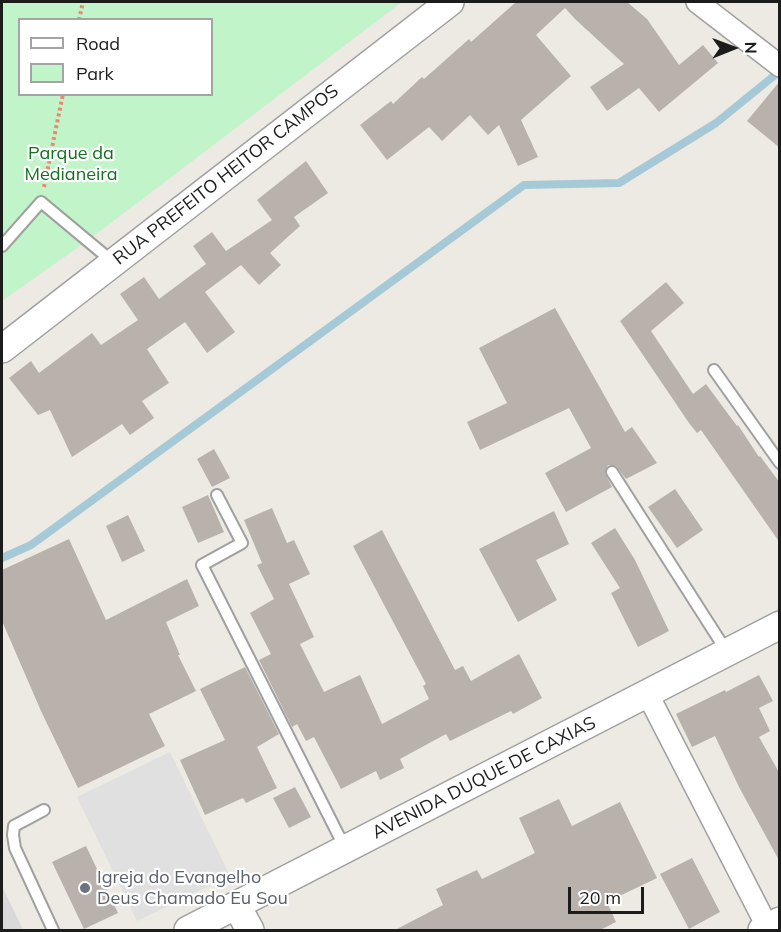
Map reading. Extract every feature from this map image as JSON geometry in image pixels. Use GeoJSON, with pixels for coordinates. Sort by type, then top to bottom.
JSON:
{"type":"FeatureCollection","features":[{"type":"Feature","properties":{"kind":"street","name":"RUA PREFEITO HEITOR CAMPOS"},"geometry":{"type":"LineString","coordinates":[[2,348],[450,2]]}},
{"type":"Feature","properties":{"kind":"street"},"geometry":{"type":"LineString","coordinates":[[697,2],[780,66]]}},
{"type":"Feature","properties":{"kind":"street","name":"AVENIDA DUQUE DE CAXIAS"},"geometry":{"type":"LineString","coordinates":[[188,930],[780,625]]}},
{"type":"Feature","properties":{"kind":"street"},"geometry":{"type":"LineString","coordinates":[[647,693],[769,927]]}},
{"type":"Feature","properties":{"kind":"street"},"geometry":{"type":"LineString","coordinates":[[237,906],[250,930]]}},
{"type":"Feature","properties":{"kind":"lane"},"geometry":{"type":"LineString","coordinates":[[2,246],[41,202],[113,262]]}},
{"type":"Feature","properties":{"kind":"lane"},"geometry":{"type":"LineString","coordinates":[[714,370],[780,463]]}},
{"type":"Feature","properties":{"kind":"lane"},"geometry":{"type":"LineString","coordinates":[[612,472],[727,652]]}},
{"type":"Feature","properties":{"kind":"lane"},"geometry":{"type":"LineString","coordinates":[[217,495],[242,543],[202,565],[345,849]]}},
{"type":"Feature","properties":{"kind":"lane"},"geometry":{"type":"LineString","coordinates":[[44,810],[15,826],[13,835],[15,848],[53,930]]}},
{"type":"Feature","properties":{"kind":"path"},"geometry":{"type":"LineString","coordinates":[[79,18],[83,2]]}},
{"type":"Feature","properties":{"kind":"path"},"geometry":{"type":"LineString","coordinates":[[41,202],[63,96]]}},
{"type":"Feature","properties":{"kind":"shaded area"},"geometry":{"type":"Polygon","coordinates":[[[170,752],[230,876],[137,921],[77,797],[170,752]]]}},
{"type":"Feature","properties":{"kind":"shaded area"},"geometry":{"type":"Polygon","coordinates":[[[2,886],[23,930],[2,930],[2,886]]]}},
{"type":"Feature","properties":{"kind":"green space","name":"Parque da Medianeira"},"geometry":{"type":"Polygon","coordinates":[[[2,2],[402,2],[87,241],[2,301],[2,2]]]}},
{"type":"Feature","properties":{"kind":"building"},"geometry":{"type":"Polygon","coordinates":[[[516,2],[627,2],[647,19],[679,65],[703,45],[718,63],[659,112],[639,88],[607,111],[590,87],[624,64],[565,8],[536,35],[571,76],[521,120],[538,157],[518,166],[499,125],[488,135],[470,115],[442,141],[429,127],[387,160],[360,125],[391,101],[393,104],[422,77],[424,79],[469,39],[471,42],[516,2]]]}},
{"type":"Feature","properties":{"kind":"building"},"geometry":{"type":"Polygon","coordinates":[[[780,81],[780,148],[747,121],[780,81]]]}},
{"type":"Feature","properties":{"kind":"building"},"geometry":{"type":"Polygon","coordinates":[[[306,161],[328,193],[294,217],[300,226],[270,253],[281,265],[259,285],[241,265],[205,292],[235,332],[207,353],[185,322],[147,349],[169,383],[142,401],[154,418],[130,435],[122,424],[72,457],[50,410],[38,415],[9,378],[31,361],[39,373],[92,333],[101,345],[138,320],[120,294],[144,277],[159,299],[206,264],[193,246],[212,232],[226,251],[272,220],[257,200],[306,161]]]}},
{"type":"Feature","properties":{"kind":"building"},"geometry":{"type":"Polygon","coordinates":[[[666,282],[684,303],[651,331],[693,394],[706,384],[780,483],[780,543],[701,430],[697,433],[689,423],[620,321],[666,282]]]}},
{"type":"Feature","properties":{"kind":"building"},"geometry":{"type":"Polygon","coordinates":[[[555,308],[625,432],[632,427],[657,463],[626,479],[616,466],[608,465],[605,473],[612,487],[566,512],[545,473],[591,448],[569,408],[480,450],[467,422],[507,403],[479,348],[555,308]]]}},
{"type":"Feature","properties":{"kind":"building"},"geometry":{"type":"Polygon","coordinates":[[[214,449],[230,478],[212,487],[197,459],[214,449]]]}},
{"type":"Feature","properties":{"kind":"building"},"geometry":{"type":"Polygon","coordinates":[[[675,489],[703,530],[677,548],[648,507],[675,489]]]}},
{"type":"Feature","properties":{"kind":"building"},"geometry":{"type":"Polygon","coordinates":[[[208,495],[224,532],[198,543],[182,507],[208,495]]]}},
{"type":"Feature","properties":{"kind":"building"},"geometry":{"type":"Polygon","coordinates":[[[272,508],[287,543],[294,540],[310,574],[289,584],[314,637],[300,644],[324,692],[360,675],[382,724],[429,699],[423,686],[426,684],[353,546],[382,530],[455,670],[463,666],[471,681],[519,654],[542,698],[513,714],[511,711],[450,741],[446,734],[400,759],[404,768],[380,780],[376,771],[341,789],[314,737],[306,741],[297,724],[292,727],[259,660],[271,654],[250,613],[274,599],[257,565],[262,563],[244,520],[272,508]]]}},
{"type":"Feature","properties":{"kind":"building"},"geometry":{"type":"Polygon","coordinates":[[[554,511],[569,544],[536,560],[557,600],[518,622],[479,549],[554,511]]]}},
{"type":"Feature","properties":{"kind":"building"},"geometry":{"type":"Polygon","coordinates":[[[128,515],[145,551],[122,562],[106,526],[128,515]]]}},
{"type":"Feature","properties":{"kind":"building"},"geometry":{"type":"Polygon","coordinates":[[[615,528],[635,560],[669,631],[638,647],[611,593],[620,588],[591,543],[615,528]]]}},
{"type":"Feature","properties":{"kind":"building"},"geometry":{"type":"Polygon","coordinates":[[[69,539],[106,620],[187,579],[199,606],[166,622],[180,655],[178,655],[196,691],[149,714],[165,746],[78,788],[2,621],[2,570],[69,539]]]}},
{"type":"Feature","properties":{"kind":"building"},"geometry":{"type":"Polygon","coordinates":[[[245,667],[279,734],[257,747],[277,788],[246,803],[243,798],[205,815],[180,760],[225,740],[200,689],[245,667]]]}},
{"type":"Feature","properties":{"kind":"building"},"geometry":{"type":"Polygon","coordinates":[[[759,675],[773,701],[759,708],[770,731],[759,737],[780,774],[780,862],[739,787],[715,736],[692,747],[676,714],[759,675]]]}},
{"type":"Feature","properties":{"kind":"building"},"geometry":{"type":"Polygon","coordinates":[[[295,787],[311,817],[289,828],[273,798],[295,787]]]}},
{"type":"Feature","properties":{"kind":"building"},"geometry":{"type":"Polygon","coordinates":[[[559,799],[572,826],[620,802],[657,878],[607,902],[616,922],[600,930],[395,930],[443,905],[436,889],[477,870],[482,879],[535,853],[519,818],[559,799]]]}},
{"type":"Feature","properties":{"kind":"building","name":"Igreja do Evangelho Deus Chamado Eu Sou"},"geometry":{"type":"Polygon","coordinates":[[[86,846],[118,913],[84,929],[52,862],[86,846]]]}},
{"type":"Feature","properties":{"kind":"building"},"geometry":{"type":"Polygon","coordinates":[[[692,858],[720,912],[689,929],[660,874],[692,858]]]}},
{"type":"Feature","properties":{"kind":"waterway"},"geometry":{"type":"LineString","coordinates":[[2,558],[31,545],[524,185],[619,183],[716,123],[780,71]]}},
{"type":"Feature","properties":{"kind":"place","name":"Igreja do Evangelho Deus Chamado Eu Sou"},"geometry":{"type":"Point","coordinates":[85,888]}}]}
